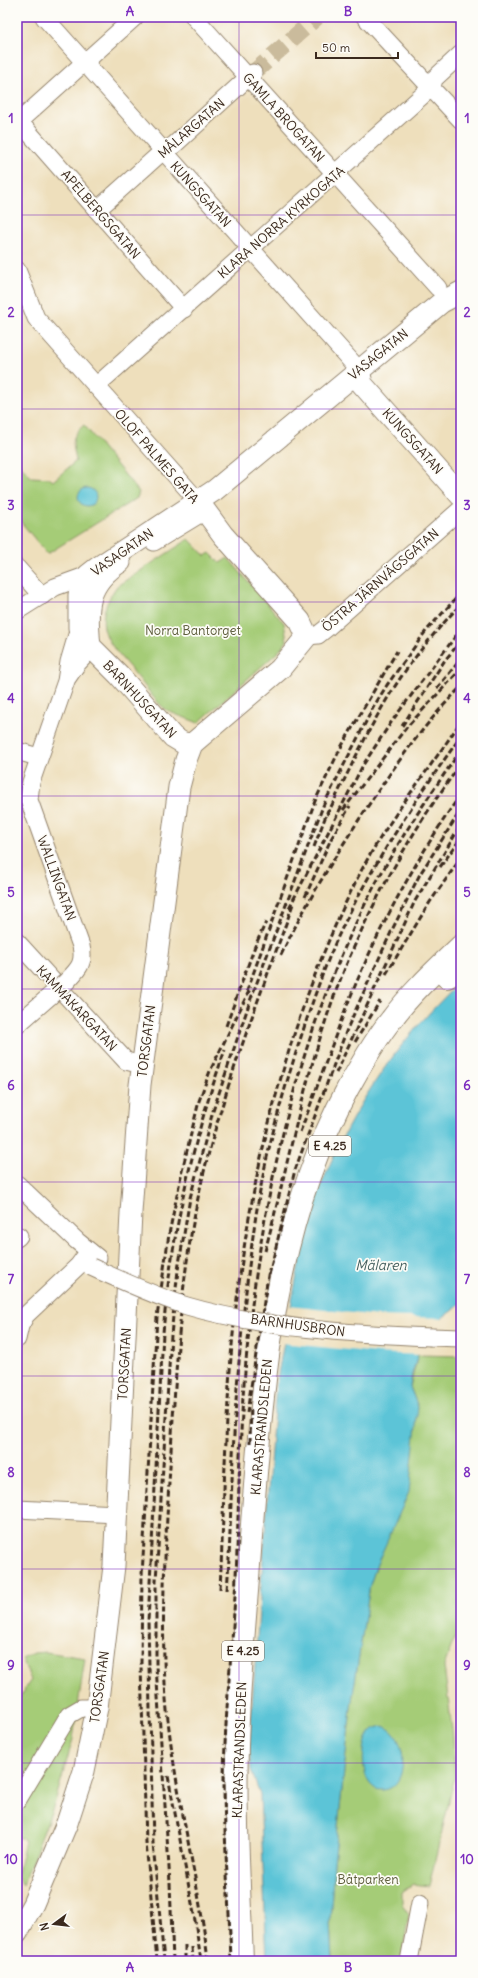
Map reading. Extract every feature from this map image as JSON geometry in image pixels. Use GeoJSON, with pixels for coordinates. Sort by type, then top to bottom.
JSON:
{"type":"FeatureCollection","features":[{"type":"Feature","properties":{"kind":"highway"},"geometry":{"type":"LineString","coordinates":[[392,1018],[415,983],[461,931]]}},
{"type":"Feature","properties":{"kind":"highway","name":"KLARASTRANDSLEDEN"},"geometry":{"type":"LineString","coordinates":[[242,1961],[236,1802],[238,1720],[258,1443],[268,1342],[281,1271],[292,1224],[319,1147],[361,1064],[392,1018],[437,969],[461,946]]}},
{"type":"Feature","properties":{"kind":"highway","name":"KLARASTRANDSLEDEN"},"geometry":{"type":"LineString","coordinates":[[248,1961],[242,1816],[244,1721],[269,1398],[275,1344],[289,1268],[308,1204],[327,1152],[351,1107],[369,1077],[414,1012],[456,970]]}},
{"type":"Feature","properties":{"kind":"main road","name":"VASAGATAN"},"geometry":{"type":"LineString","coordinates":[[364,376],[442,302],[461,292]]}},
{"type":"Feature","properties":{"kind":"main road","name":"VASAGATAN"},"geometry":{"type":"LineString","coordinates":[[79,628],[79,595],[81,586],[88,575],[202,506],[224,483],[448,311],[461,306]]}},
{"type":"Feature","properties":{"kind":"main road","name":"KUNGSGATAN"},"geometry":{"type":"LineString","coordinates":[[364,376],[460,492]]}},
{"type":"Feature","properties":{"kind":"main road","name":"OLOF PALMES GATA"},"geometry":{"type":"LineString","coordinates":[[202,506],[223,535],[300,621],[307,636]]}},
{"type":"Feature","properties":{"kind":"main road"},"geometry":{"type":"LineString","coordinates":[[79,628],[86,642],[92,648]]}},
{"type":"Feature","properties":{"kind":"main road","name":"ÖSTRA JÄRNVÄGSGATAN"},"geometry":{"type":"LineString","coordinates":[[183,741],[280,669],[307,636]]}},
{"type":"Feature","properties":{"kind":"main road","name":"BARNHUSGATAN"},"geometry":{"type":"LineString","coordinates":[[92,648],[183,741]]}},
{"type":"Feature","properties":{"kind":"main road","name":"TORSGATAN"},"geometry":{"type":"LineString","coordinates":[[17,1934],[33,1904],[66,1823],[84,1770],[98,1708],[114,1566],[131,1213],[142,1065],[180,782],[183,741]]}},
{"type":"Feature","properties":{"kind":"street","name":"KUNGSGATAN"},"geometry":{"type":"LineString","coordinates":[[44,17],[163,151],[245,255],[364,376]]}},
{"type":"Feature","properties":{"kind":"street"},"geometry":{"type":"LineString","coordinates":[[20,124],[84,62],[135,17]]}},
{"type":"Feature","properties":{"kind":"street","name":"GAMLA BROGATAN"},"geometry":{"type":"LineString","coordinates":[[194,17],[251,75],[335,175],[438,288]]}},
{"type":"Feature","properties":{"kind":"street"},"geometry":{"type":"LineString","coordinates":[[365,17],[415,72],[432,87],[461,120]]}},
{"type":"Feature","properties":{"kind":"street","name":"KLARA NORRA KYRKOGATA"},"geometry":{"type":"LineString","coordinates":[[96,386],[335,175],[432,87],[434,79],[461,54]]}},
{"type":"Feature","properties":{"kind":"street","name":"MÅLARGATAN"},"geometry":{"type":"LineString","coordinates":[[97,210],[163,151],[174,145],[251,75]]}},
{"type":"Feature","properties":{"kind":"street","name":"APELBERGSGATAN"},"geometry":{"type":"LineString","coordinates":[[20,124],[184,308]]}},
{"type":"Feature","properties":{"kind":"street","name":"OLOF PALMES GATA"},"geometry":{"type":"LineString","coordinates":[[17,270],[36,318],[202,506]]}},
{"type":"Feature","properties":{"kind":"street","name":"ÖSTRA JÄRNVÄGSGATAN"},"geometry":{"type":"LineString","coordinates":[[307,636],[318,635],[328,627],[460,492]]}},
{"type":"Feature","properties":{"kind":"street","name":"VASAGATAN"},"geometry":{"type":"LineString","coordinates":[[92,648],[90,611],[93,596],[103,576],[202,506]]}},
{"type":"Feature","properties":{"kind":"street"},"geometry":{"type":"LineString","coordinates":[[17,568],[42,596]]}},
{"type":"Feature","properties":{"kind":"street"},"geometry":{"type":"LineString","coordinates":[[17,611],[64,582],[88,575]]}},
{"type":"Feature","properties":{"kind":"street"},"geometry":{"type":"LineString","coordinates":[[23,804],[66,681],[69,662],[79,628]]}},
{"type":"Feature","properties":{"kind":"street"},"geometry":{"type":"LineString","coordinates":[[66,681],[77,664],[92,648]]}},
{"type":"Feature","properties":{"kind":"street"},"geometry":{"type":"LineString","coordinates":[[17,751],[38,758]]}},
{"type":"Feature","properties":{"kind":"street","name":"WALLINGATAN"},"geometry":{"type":"LineString","coordinates":[[17,1025],[66,982],[78,969],[83,956],[78,936],[23,804]]}},
{"type":"Feature","properties":{"kind":"street","name":"KAMMAKARGATAN"},"geometry":{"type":"LineString","coordinates":[[17,942],[126,1061],[142,1065]]}},
{"type":"Feature","properties":{"kind":"street"},"geometry":{"type":"LineString","coordinates":[[17,1171],[30,1188],[39,1204]]}},
{"type":"Feature","properties":{"kind":"street"},"geometry":{"type":"LineString","coordinates":[[17,1184],[39,1204],[90,1259]]}},
{"type":"Feature","properties":{"kind":"street"},"geometry":{"type":"LineString","coordinates":[[17,1194],[90,1259]]}},
{"type":"Feature","properties":{"kind":"street"},"geometry":{"type":"LineString","coordinates":[[17,1339],[20,1326],[26,1315],[90,1259]]}},
{"type":"Feature","properties":{"kind":"street","name":"BARNHUSBRON"},"geometry":{"type":"LineString","coordinates":[[90,1259],[140,1288],[189,1306],[240,1317],[342,1332],[461,1338]]}},
{"type":"Feature","properties":{"kind":"street"},"geometry":{"type":"LineString","coordinates":[[17,1509],[117,1514]]}},
{"type":"Feature","properties":{"kind":"street"},"geometry":{"type":"LineString","coordinates":[[17,1802],[69,1715],[81,1708],[98,1708]]}},
{"type":"Feature","properties":{"kind":"street"},"geometry":{"type":"LineString","coordinates":[[409,1961],[420,1903]]}},
{"type":"Feature","properties":{"kind":"green space"},"geometry":{"type":"Polygon","coordinates":[[[84,425],[139,492],[137,498],[47,554],[17,517],[17,461],[31,477],[49,478],[53,481],[76,461],[73,441],[76,434],[84,425]]]}},
{"type":"Feature","properties":{"kind":"green space","name":"Norra Bantorget"},"geometry":{"type":"Polygon","coordinates":[[[189,539],[205,556],[210,553],[220,563],[228,558],[284,623],[287,641],[279,651],[198,723],[176,715],[164,708],[157,701],[118,654],[106,634],[103,624],[104,613],[108,600],[117,586],[189,539]]]}},
{"type":"Feature","properties":{"kind":"green space","name":"Båtparken"},"geometry":{"type":"Polygon","coordinates":[[[418,1355],[461,1356],[461,1621],[444,1666],[453,1737],[455,1776],[429,1886],[413,1884],[402,1892],[402,1904],[409,1914],[401,1961],[332,1961],[330,1921],[334,1863],[351,1707],[370,1585],[377,1564],[418,1407],[410,1387],[418,1355]]]}},
{"type":"Feature","properties":{"kind":"green space"},"geometry":{"type":"Polygon","coordinates":[[[46,1652],[85,1658],[73,1739],[55,1802],[23,1885],[17,1877],[25,1841],[17,1836],[17,1700],[31,1680],[22,1659],[34,1653],[46,1652]]]}},
{"type":"Feature","properties":{"kind":"water"},"geometry":{"type":"Polygon","coordinates":[[[87,488],[93,491],[96,497],[93,503],[87,506],[81,503],[78,497],[81,491],[87,488]]]}},
{"type":"Feature","properties":{"kind":"water","name":"Mälaren"},"geometry":{"type":"Polygon","coordinates":[[[461,981],[461,1304],[442,1318],[418,1355],[412,1374],[410,1387],[418,1407],[409,1492],[377,1564],[370,1585],[351,1707],[334,1863],[330,1921],[332,1961],[267,1961],[260,1795],[251,1770],[249,1746],[276,1384],[304,1238],[302,1238],[315,1200],[330,1164],[364,1099],[384,1068],[407,1038],[461,981]]]}},
{"type":"Feature","properties":{"kind":"water"},"geometry":{"type":"Polygon","coordinates":[[[383,1726],[392,1731],[398,1740],[402,1750],[403,1761],[402,1772],[398,1781],[392,1787],[383,1790],[375,1788],[369,1783],[365,1774],[363,1754],[365,1743],[369,1735],[374,1729],[383,1726]]]}},
{"type":"Feature","properties":{"kind":"pier"},"geometry":{"type":"Polygon","coordinates":[[[289,1306],[378,1316],[446,1318],[421,1355],[378,1353],[282,1343],[289,1306]]]}},
{"type":"Feature","properties":{"kind":"tunnel"},"geometry":{"type":"LineString","coordinates":[[253,73],[317,17]]}},
{"type":"Feature","properties":{"kind":"railway"},"geometry":{"type":"LineString","coordinates":[[173,1961],[170,1883],[156,1666],[156,1581],[171,1335],[178,1270],[190,1198],[213,1111],[250,1001],[323,806],[374,706],[387,685],[426,631],[461,593]]}},
{"type":"Feature","properties":{"kind":"railway"},"geometry":{"type":"LineString","coordinates":[[327,815],[364,740],[385,702],[408,667],[440,627],[461,604]]}},
{"type":"Feature","properties":{"kind":"railway"},"geometry":{"type":"LineString","coordinates":[[289,908],[363,765],[392,721],[461,629]]}},
{"type":"Feature","properties":{"kind":"railway"},"geometry":{"type":"LineString","coordinates":[[402,726],[445,660],[461,641]]}},
{"type":"Feature","properties":{"kind":"railway"},"geometry":{"type":"LineString","coordinates":[[247,991],[315,801],[340,749],[397,651]]}},
{"type":"Feature","properties":{"kind":"railway"},"geometry":{"type":"LineString","coordinates":[[437,688],[461,659]]}},
{"type":"Feature","properties":{"kind":"railway"},"geometry":{"type":"LineString","coordinates":[[343,810],[406,728],[461,669]]}},
{"type":"Feature","properties":{"kind":"railway"},"geometry":{"type":"LineString","coordinates":[[281,955],[322,879],[368,806],[412,744],[435,715],[461,687]]}},
{"type":"Feature","properties":{"kind":"railway"},"geometry":{"type":"LineString","coordinates":[[220,1589],[226,1436],[232,1345],[248,1224],[274,1104],[310,987],[333,930],[359,875],[382,835],[461,721]]}},
{"type":"Feature","properties":{"kind":"railway"},"geometry":{"type":"LineString","coordinates":[[227,1590],[233,1448],[243,1314],[256,1215],[269,1149],[280,1106],[315,995],[333,947],[348,916],[387,846],[461,736]]}},
{"type":"Feature","properties":{"kind":"railway"},"geometry":{"type":"LineString","coordinates":[[231,1961],[224,1778],[236,1576],[242,1415],[253,1300],[273,1177],[287,1116],[305,1055],[325,996],[349,939],[376,883],[396,848],[461,750]]}},
{"type":"Feature","properties":{"kind":"railway"},"geometry":{"type":"LineString","coordinates":[[265,1251],[314,1056],[348,960],[381,891],[400,857],[419,825],[461,764]]}},
{"type":"Feature","properties":{"kind":"railway"},"geometry":{"type":"LineString","coordinates":[[300,1132],[345,1010],[375,941],[415,866],[461,794]]}},
{"type":"Feature","properties":{"kind":"railway"},"geometry":{"type":"LineString","coordinates":[[305,897],[331,839],[350,806]]}},
{"type":"Feature","properties":{"kind":"railway"},"geometry":{"type":"LineString","coordinates":[[314,847],[328,810]]}},
{"type":"Feature","properties":{"kind":"railway"},"geometry":{"type":"LineString","coordinates":[[269,1275],[295,1170],[347,1029],[392,930],[420,874],[461,810]]}},
{"type":"Feature","properties":{"kind":"railway"},"geometry":{"type":"LineString","coordinates":[[336,1073],[415,901],[461,825]]}},
{"type":"Feature","properties":{"kind":"railway"},"geometry":{"type":"LineString","coordinates":[[440,867],[461,838]]}},
{"type":"Feature","properties":{"kind":"railway"},"geometry":{"type":"LineString","coordinates":[[386,974],[430,902],[461,858]]}},
{"type":"Feature","properties":{"kind":"railway"},"geometry":{"type":"LineString","coordinates":[[208,1961],[204,1928],[169,1732],[164,1668],[166,1543],[178,1347],[190,1244],[203,1176],[212,1141],[244,1039],[293,904]]}},
{"type":"Feature","properties":{"kind":"railway"},"geometry":{"type":"LineString","coordinates":[[226,1026],[255,946],[266,922]]}},
{"type":"Feature","properties":{"kind":"railway"},"geometry":{"type":"LineString","coordinates":[[157,1961],[146,1843],[141,1665],[142,1575],[157,1317],[169,1234],[199,1101],[210,1071],[251,987]]}},
{"type":"Feature","properties":{"kind":"railway"},"geometry":{"type":"LineString","coordinates":[[355,1042],[380,1001]]}},
{"type":"Feature","properties":{"kind":"railway"},"geometry":{"type":"LineString","coordinates":[[164,1961],[153,1844],[148,1621],[163,1333],[171,1261],[177,1225],[193,1154],[213,1084],[225,1050]]}},
{"type":"Feature","properties":{"kind":"railway"},"geometry":{"type":"LineString","coordinates":[[247,1413],[269,1269]]}},
{"type":"Feature","properties":{"kind":"railway"},"geometry":{"type":"LineString","coordinates":[[250,1443],[251,1407]]}},
{"type":"Feature","properties":{"kind":"railway"},"geometry":{"type":"LineString","coordinates":[[168,1776],[194,1914],[201,1961]]}},
{"type":"Feature","properties":{"kind":"railway"},"geometry":{"type":"LineString","coordinates":[[185,1945],[185,1961]]}},
{"type":"Feature","properties":{"kind":"railway"},"geometry":{"type":"LineString","coordinates":[[192,1947],[193,1961]]}}]}
